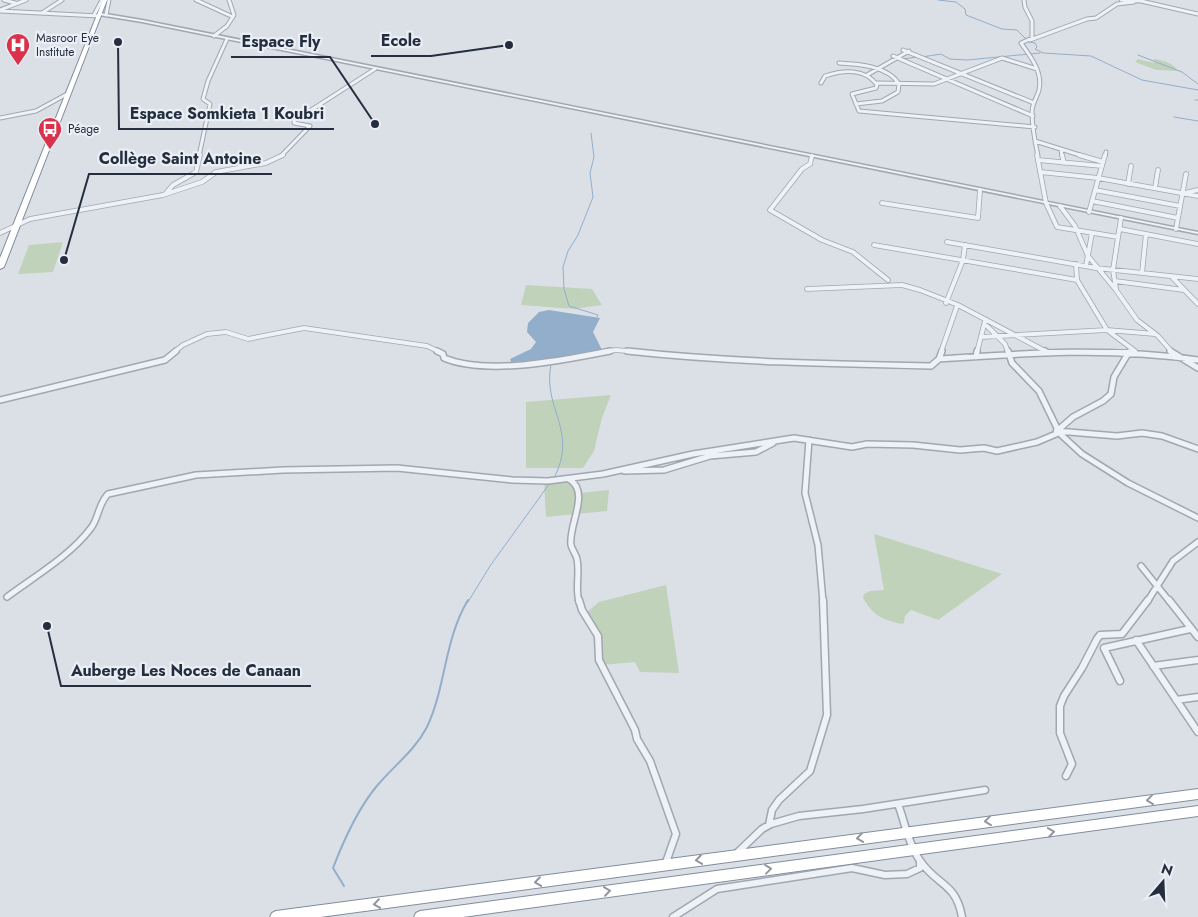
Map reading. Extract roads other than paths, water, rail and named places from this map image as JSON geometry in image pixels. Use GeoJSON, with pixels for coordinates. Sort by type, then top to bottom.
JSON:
{"type":"FeatureCollection","features":[{"type":"Feature","properties":{"kind":"highway"},"geometry":{"type":"LineString","coordinates":[[0,267],[105,0]]}},
{"type":"Feature","properties":{"kind":"highway"},"geometry":{"type":"LineString","coordinates":[[276,917],[1198,794]]}},
{"type":"Feature","properties":{"kind":"highway"},"geometry":{"type":"LineString","coordinates":[[420,917],[918,856],[1198,811]]}},
{"type":"Feature","properties":{"kind":"street"},"geometry":{"type":"LineString","coordinates":[[4,0],[16,3]]}},
{"type":"Feature","properties":{"kind":"street"},"geometry":{"type":"LineString","coordinates":[[0,10],[26,0]]}},
{"type":"Feature","properties":{"kind":"street"},"geometry":{"type":"LineString","coordinates":[[42,14],[62,0]]}},
{"type":"Feature","properties":{"kind":"street"},"geometry":{"type":"LineString","coordinates":[[196,0],[233,16]]}},
{"type":"Feature","properties":{"kind":"street"},"geometry":{"type":"LineString","coordinates":[[214,36],[228,26],[233,16],[229,0]]}},
{"type":"Feature","properties":{"kind":"street"},"geometry":{"type":"LineString","coordinates":[[1024,0],[1025,10],[1030,16],[1033,26],[1032,38],[1029,40]]}},
{"type":"Feature","properties":{"kind":"street"},"geometry":{"type":"LineString","coordinates":[[1121,0],[1134,2]]}},
{"type":"Feature","properties":{"kind":"street"},"geometry":{"type":"LineString","coordinates":[[1118,237],[1057,227],[1046,203],[1032,116],[1034,103],[1039,91],[1039,75],[1031,56],[1021,43],[1087,20],[1095,19],[1117,4],[1141,1],[1198,14]]}},
{"type":"Feature","properties":{"kind":"street"},"geometry":{"type":"LineString","coordinates":[[0,10],[42,14],[100,15],[214,36],[1198,233]]}},
{"type":"Feature","properties":{"kind":"street"},"geometry":{"type":"LineString","coordinates":[[163,195],[173,185],[196,172],[210,104],[203,98],[206,81],[221,56],[227,39]]}},
{"type":"Feature","properties":{"kind":"street"},"geometry":{"type":"LineString","coordinates":[[904,50],[1034,103]]}},
{"type":"Feature","properties":{"kind":"street"},"geometry":{"type":"LineString","coordinates":[[867,75],[895,57],[910,51]]}},
{"type":"Feature","properties":{"kind":"street"},"geometry":{"type":"LineString","coordinates":[[895,57],[1032,116]]}},
{"type":"Feature","properties":{"kind":"street"},"geometry":{"type":"LineString","coordinates":[[821,83],[825,76],[836,72],[867,75],[877,83],[934,84],[1002,58],[1037,69]]}},
{"type":"Feature","properties":{"kind":"street"},"geometry":{"type":"LineString","coordinates":[[839,64],[854,64],[878,69],[893,76],[900,84]]}},
{"type":"Feature","properties":{"kind":"street"},"geometry":{"type":"LineString","coordinates":[[0,233],[18,223],[54,214],[163,195],[202,182],[216,172],[262,164],[282,156],[310,126],[294,123],[294,121],[375,69]]}},
{"type":"Feature","properties":{"kind":"street"},"geometry":{"type":"LineString","coordinates":[[877,83],[876,88],[872,90],[852,94],[859,111],[1035,127]]}},
{"type":"Feature","properties":{"kind":"street"},"geometry":{"type":"LineString","coordinates":[[856,104],[889,98],[898,92],[900,84]]}},
{"type":"Feature","properties":{"kind":"street"},"geometry":{"type":"LineString","coordinates":[[0,117],[36,111],[69,93]]}},
{"type":"Feature","properties":{"kind":"street"},"geometry":{"type":"LineString","coordinates":[[1035,141],[1102,164]]}},
{"type":"Feature","properties":{"kind":"street"},"geometry":{"type":"LineString","coordinates":[[1061,149],[1064,163]]}},
{"type":"Feature","properties":{"kind":"street"},"geometry":{"type":"LineString","coordinates":[[1089,212],[1106,152]]}},
{"type":"Feature","properties":{"kind":"street"},"geometry":{"type":"LineString","coordinates":[[812,156],[810,164],[802,169],[770,210],[822,240],[853,252],[875,272],[888,280]]}},
{"type":"Feature","properties":{"kind":"street"},"geometry":{"type":"LineString","coordinates":[[1038,160],[1102,164]]}},
{"type":"Feature","properties":{"kind":"street"},"geometry":{"type":"LineString","coordinates":[[1128,184],[1131,166]]}},
{"type":"Feature","properties":{"kind":"street"},"geometry":{"type":"LineString","coordinates":[[1155,188],[1158,170]]}},
{"type":"Feature","properties":{"kind":"street"},"geometry":{"type":"LineString","coordinates":[[1040,172],[1098,178],[1198,196]]}},
{"type":"Feature","properties":{"kind":"street"},"geometry":{"type":"LineString","coordinates":[[1176,228],[1186,174]]}},
{"type":"Feature","properties":{"kind":"street"},"geometry":{"type":"LineString","coordinates":[[882,203],[978,218],[980,190]]}},
{"type":"Feature","properties":{"kind":"street"},"geometry":{"type":"LineString","coordinates":[[1095,190],[1180,206]]}},
{"type":"Feature","properties":{"kind":"street"},"geometry":{"type":"LineString","coordinates":[[1182,193],[1198,190]]}},
{"type":"Feature","properties":{"kind":"street"},"geometry":{"type":"LineString","coordinates":[[1092,201],[1178,218]]}},
{"type":"Feature","properties":{"kind":"street"},"geometry":{"type":"LineString","coordinates":[[1060,206],[1076,230],[1096,268],[1116,290],[1137,320],[1155,334],[1176,356],[1198,368]]}},
{"type":"Feature","properties":{"kind":"street"},"geometry":{"type":"LineString","coordinates":[[1116,290],[1113,270],[1121,218]]}},
{"type":"Feature","properties":{"kind":"street"},"geometry":{"type":"LineString","coordinates":[[1120,229],[1198,244]]}},
{"type":"Feature","properties":{"kind":"street"},"geometry":{"type":"LineString","coordinates":[[1086,266],[1092,233]]}},
{"type":"Feature","properties":{"kind":"street"},"geometry":{"type":"LineString","coordinates":[[1142,273],[1146,234]]}},
{"type":"Feature","properties":{"kind":"street"},"geometry":{"type":"LineString","coordinates":[[947,242],[1096,268],[1198,279]]}},
{"type":"Feature","properties":{"kind":"street"},"geometry":{"type":"LineString","coordinates":[[874,245],[1077,280]]}},
{"type":"Feature","properties":{"kind":"street"},"geometry":{"type":"LineString","coordinates":[[946,302],[963,260],[965,245]]}},
{"type":"Feature","properties":{"kind":"street"},"geometry":{"type":"LineString","coordinates":[[1076,264],[1077,280],[1107,330],[1136,352]]}},
{"type":"Feature","properties":{"kind":"street"},"geometry":{"type":"LineString","coordinates":[[1171,276],[1198,304]]}},
{"type":"Feature","properties":{"kind":"street"},"geometry":{"type":"LineString","coordinates":[[1115,281],[1184,290]]}},
{"type":"Feature","properties":{"kind":"street"},"geometry":{"type":"LineString","coordinates":[[808,289],[902,285],[915,288],[958,306],[986,324],[1048,354]]}},
{"type":"Feature","properties":{"kind":"street"},"geometry":{"type":"LineString","coordinates":[[1189,295],[1198,296]]}},
{"type":"Feature","properties":{"kind":"street"},"geometry":{"type":"LineString","coordinates":[[0,400],[165,360],[183,345],[206,334],[226,332],[248,339],[304,328],[427,346],[443,354],[444,358],[451,362],[480,366],[528,364],[616,350],[679,357],[800,363],[931,366],[938,359],[958,306]]}},
{"type":"Feature","properties":{"kind":"street"},"geometry":{"type":"LineString","coordinates":[[986,324],[1006,346],[1008,355],[1018,371],[1039,391],[1057,431],[1082,454],[1128,483],[1198,518]]}},
{"type":"Feature","properties":{"kind":"street"},"geometry":{"type":"LineString","coordinates":[[976,357],[986,324]]}},
{"type":"Feature","properties":{"kind":"street"},"geometry":{"type":"LineString","coordinates":[[981,337],[1107,330],[1155,334]]}},
{"type":"Feature","properties":{"kind":"street"},"geometry":{"type":"LineString","coordinates":[[7,597],[82,539],[93,526],[102,500],[108,494],[196,475],[372,468],[451,472],[512,480],[548,481],[618,470],[693,454],[794,438],[852,447],[867,444],[913,445],[960,450],[984,448],[997,451],[1037,442],[1056,434],[1076,414],[1100,404],[1111,394],[1112,380],[1129,352]]}},
{"type":"Feature","properties":{"kind":"street"},"geometry":{"type":"LineString","coordinates":[[938,359],[1008,355],[1136,352],[1198,360]]}},
{"type":"Feature","properties":{"kind":"street"},"geometry":{"type":"LineString","coordinates":[[1057,431],[1117,436],[1142,433],[1162,436],[1198,449]]}},
{"type":"Feature","properties":{"kind":"street"},"geometry":{"type":"LineString","coordinates":[[618,470],[664,470],[710,456],[756,452],[780,440]]}},
{"type":"Feature","properties":{"kind":"street"},"geometry":{"type":"LineString","coordinates":[[769,825],[772,810],[810,771],[827,715],[824,606],[819,588],[821,575],[817,558],[818,546],[806,502],[804,482],[808,462],[809,440]]}},
{"type":"Feature","properties":{"kind":"street"},"geometry":{"type":"LineString","coordinates":[[568,478],[574,482],[579,493],[571,544],[577,559],[577,595],[582,610],[598,636],[599,660],[635,730],[637,740],[650,761],[676,834],[665,865]]}},
{"type":"Feature","properties":{"kind":"street"},"geometry":{"type":"LineString","coordinates":[[1066,776],[1071,771],[1072,764],[1059,729],[1061,702],[1082,668],[1091,644],[1100,635],[1122,634],[1157,587],[1172,561],[1198,542]]}},
{"type":"Feature","properties":{"kind":"street"},"geometry":{"type":"LineString","coordinates":[[1141,566],[1198,637]]}},
{"type":"Feature","properties":{"kind":"street"},"geometry":{"type":"LineString","coordinates":[[1120,680],[1104,650],[1107,646],[1190,629]]}},
{"type":"Feature","properties":{"kind":"street"},"geometry":{"type":"LineString","coordinates":[[1136,640],[1198,732]]}},
{"type":"Feature","properties":{"kind":"street"},"geometry":{"type":"LineString","coordinates":[[1153,666],[1198,660]]}},
{"type":"Feature","properties":{"kind":"street"},"geometry":{"type":"LineString","coordinates":[[1176,700],[1198,697]]}},
{"type":"Feature","properties":{"kind":"street"},"geometry":{"type":"LineString","coordinates":[[735,855],[762,829],[799,816],[898,804],[985,790]]}},
{"type":"Feature","properties":{"kind":"street"},"geometry":{"type":"LineString","coordinates":[[673,917],[684,912],[704,894],[717,889],[852,868],[885,875],[907,874],[920,868],[918,856],[898,804]]}},
{"type":"Feature","properties":{"kind":"street"},"geometry":{"type":"LineString","coordinates":[[918,856],[933,874],[952,889],[961,907],[962,917]]}},
{"type":"Feature","properties":{"kind":"water"},"geometry":{"type":"Polygon","coordinates":[[[549,310],[600,318],[593,332],[602,350],[558,359],[511,362],[510,359],[531,349],[536,342],[527,332],[528,323],[539,312],[549,310]]]}},
{"type":"Feature","properties":{"kind":"waterway"},"geometry":{"type":"LineString","coordinates":[[938,0],[956,2],[965,9],[966,15],[1002,29],[1017,30],[1026,39]]}},
{"type":"Feature","properties":{"kind":"waterway"},"geometry":{"type":"LineString","coordinates":[[1029,42],[1035,43],[1037,47],[1035,49],[1043,53],[1091,56],[1142,80],[1198,90]]}},
{"type":"Feature","properties":{"kind":"waterway"},"geometry":{"type":"LineString","coordinates":[[922,57],[941,54],[950,59],[967,60],[1040,53]]}},
{"type":"Feature","properties":{"kind":"waterway"},"geometry":{"type":"LineString","coordinates":[[1138,55],[1182,72],[1198,84]]}},
{"type":"Feature","properties":{"kind":"waterway"},"geometry":{"type":"LineString","coordinates":[[902,59],[918,57]]}},
{"type":"Feature","properties":{"kind":"waterway"},"geometry":{"type":"LineString","coordinates":[[1174,117],[1198,121]]}},
{"type":"Feature","properties":{"kind":"waterway"},"geometry":{"type":"LineString","coordinates":[[591,133],[594,157],[590,173],[593,197],[578,235],[568,251],[563,267],[564,289],[569,306],[598,315],[597,317]]}},
{"type":"Feature","properties":{"kind":"waterway"},"geometry":{"type":"LineString","coordinates":[[551,364],[551,394],[562,433],[563,446],[561,461],[554,478]]}},
{"type":"Feature","properties":{"kind":"waterway"},"geometry":{"type":"LineString","coordinates":[[468,602],[490,566],[550,483]]}},
{"type":"Feature","properties":{"kind":"waterway"},"geometry":{"type":"LineString","coordinates":[[344,886],[333,868],[341,847],[369,796],[416,744],[427,727],[438,696],[454,631],[468,600]]}},
{"type":"Feature","properties":{"kind":"place","name":"Espace Somkieta 1 Koubri"},"geometry":{"type":"Point","coordinates":[118,42]}},
{"type":"Feature","properties":{"kind":"place","name":"Ecole"},"geometry":{"type":"Point","coordinates":[509,45]}},
{"type":"Feature","properties":{"kind":"place","name":"Masroor Eye Institute"},"geometry":{"type":"Point","coordinates":[18,66]}},
{"type":"Feature","properties":{"kind":"place","name":"Espace Fly"},"geometry":{"type":"Point","coordinates":[375,124]}},
{"type":"Feature","properties":{"kind":"place","name":"Péage"},"geometry":{"type":"Point","coordinates":[50,150]}},
{"type":"Feature","properties":{"kind":"place","name":"Collège Saint Antoine"},"geometry":{"type":"Point","coordinates":[64,260]}},
{"type":"Feature","properties":{"kind":"place","name":"Auberge Les Noces de Canaan"},"geometry":{"type":"Point","coordinates":[47,626]}}]}
